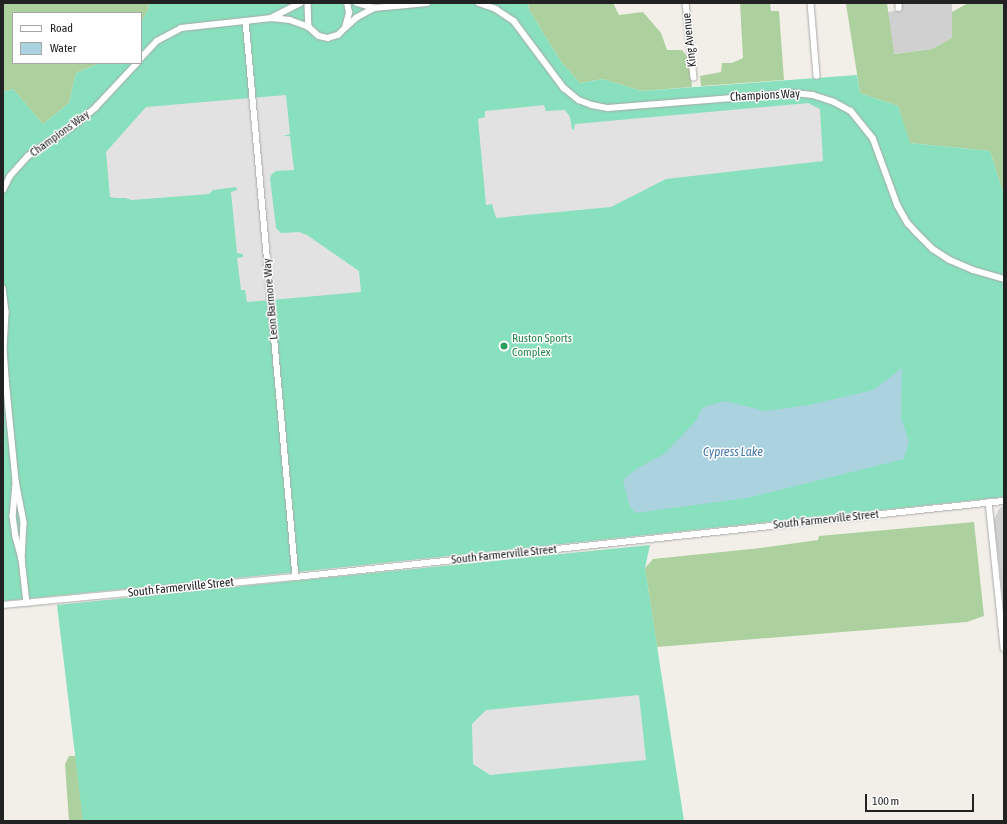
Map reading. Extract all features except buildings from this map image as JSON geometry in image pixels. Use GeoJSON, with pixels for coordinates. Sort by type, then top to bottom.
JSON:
{"type":"FeatureCollection","features":[{"type":"Feature","properties":{"kind":"street"},"geometry":{"type":"LineString","coordinates":[[271,18],[300,3]]}},
{"type":"Feature","properties":{"kind":"street"},"geometry":{"type":"LineString","coordinates":[[308,3],[309,27]]}},
{"type":"Feature","properties":{"kind":"street"},"geometry":{"type":"LineString","coordinates":[[345,28],[349,13],[347,3]]}},
{"type":"Feature","properties":{"kind":"street"},"geometry":{"type":"LineString","coordinates":[[356,3],[374,8],[427,3]]}},
{"type":"Feature","properties":{"kind":"street","name":"Champions Way"},"geometry":{"type":"LineString","coordinates":[[479,3],[496,9],[514,22],[564,88],[579,100],[592,105],[608,108],[794,93],[813,95],[834,102],[851,111],[873,138],[898,206],[908,223],[917,233],[933,249],[950,260],[973,270],[1004,279]]}},
{"type":"Feature","properties":{"kind":"street","name":"King Avenue"},"geometry":{"type":"LineString","coordinates":[[686,3],[694,78]]}},
{"type":"Feature","properties":{"kind":"street"},"geometry":{"type":"LineString","coordinates":[[811,3],[817,76]]}},
{"type":"Feature","properties":{"kind":"street"},"geometry":{"type":"LineString","coordinates":[[142,57],[157,41],[181,28],[271,18],[290,20],[309,27],[319,36],[328,38],[338,35],[356,18],[374,8]]}},
{"type":"Feature","properties":{"kind":"street","name":"Leon Barmore Way"},"geometry":{"type":"LineString","coordinates":[[246,20],[296,576]]}},
{"type":"Feature","properties":{"kind":"street","name":"Champions Way"},"geometry":{"type":"LineString","coordinates":[[3,190],[10,176],[28,156],[76,124],[96,107],[136,64]]}},
{"type":"Feature","properties":{"kind":"street"},"geometry":{"type":"LineString","coordinates":[[3,288],[6,312],[4,347],[16,481],[24,522],[22,559]]}},
{"type":"Feature","properties":{"kind":"street"},"geometry":{"type":"LineString","coordinates":[[16,481],[13,516],[22,559],[27,603]]}},
{"type":"Feature","properties":{"kind":"street","name":"South Farmerville Street"},"geometry":{"type":"LineString","coordinates":[[3,605],[296,576],[1004,501]]}},
{"type":"Feature","properties":{"kind":"street"},"geometry":{"type":"LineString","coordinates":[[989,502],[1004,648]]}},
{"type":"Feature","properties":{"kind":"shaded area"},"geometry":{"type":"Polygon","coordinates":[[[901,3],[952,3],[952,38],[932,49],[893,54],[888,12],[902,10],[901,3]]]}},
{"type":"Feature","properties":{"kind":"shaded area"},"geometry":{"type":"Polygon","coordinates":[[[286,95],[290,134],[283,136],[290,136],[294,170],[276,171],[270,178],[276,228],[281,233],[299,232],[307,235],[359,271],[361,292],[247,302],[245,290],[241,290],[237,258],[243,257],[243,254],[237,253],[231,192],[237,190],[236,187],[213,190],[209,194],[132,200],[110,197],[106,152],[146,107],[286,95]]]}},
{"type":"Feature","properties":{"kind":"shaded area"},"geometry":{"type":"Polygon","coordinates":[[[808,103],[820,109],[823,161],[666,179],[611,207],[496,218],[492,204],[486,205],[478,119],[485,117],[485,111],[544,105],[546,111],[565,110],[570,117],[572,129],[574,130],[575,124],[808,103]]]}},
{"type":"Feature","properties":{"kind":"shaded area"},"geometry":{"type":"Polygon","coordinates":[[[1004,505],[1004,605],[994,520],[999,509],[1004,505]]]}},
{"type":"Feature","properties":{"kind":"shaded area"},"geometry":{"type":"Polygon","coordinates":[[[639,695],[646,760],[490,775],[473,764],[472,724],[486,710],[639,695]]]}},
{"type":"Feature","properties":{"kind":"green space"},"geometry":{"type":"Polygon","coordinates":[[[3,3],[149,3],[148,10],[142,20],[142,12],[12,12],[12,64],[98,64],[76,73],[69,103],[43,124],[13,89],[3,92],[3,3]]]}},
{"type":"Feature","properties":{"kind":"green space","name":"Ruston Sports Complex"},"geometry":{"type":"Polygon","coordinates":[[[149,3],[528,3],[529,10],[562,63],[580,83],[603,79],[641,91],[857,75],[860,93],[898,106],[910,143],[990,151],[1004,195],[1004,497],[317,570],[3,601],[3,92],[13,89],[43,124],[69,103],[76,73],[98,64],[142,64],[142,20],[148,10],[149,3]]]}},
{"type":"Feature","properties":{"kind":"green space"},"geometry":{"type":"Polygon","coordinates":[[[528,3],[613,3],[619,15],[643,12],[661,33],[667,50],[682,50],[689,59],[692,87],[641,91],[603,79],[580,83],[562,63],[529,10],[528,3]]]}},
{"type":"Feature","properties":{"kind":"green space"},"geometry":{"type":"Polygon","coordinates":[[[740,3],[770,3],[771,11],[779,11],[784,80],[701,86],[700,76],[721,72],[722,63],[732,63],[743,58],[740,3]]]}},
{"type":"Feature","properties":{"kind":"green space"},"geometry":{"type":"Polygon","coordinates":[[[887,3],[894,54],[932,49],[952,38],[952,12],[968,3],[1004,3],[1004,195],[990,151],[909,143],[898,106],[860,93],[846,4],[887,3]]]}},
{"type":"Feature","properties":{"kind":"green space"},"geometry":{"type":"Polygon","coordinates":[[[974,522],[984,616],[967,622],[657,647],[645,568],[653,559],[761,548],[818,540],[819,536],[974,522]]]}},
{"type":"Feature","properties":{"kind":"green space"},"geometry":{"type":"Polygon","coordinates":[[[650,545],[645,568],[684,821],[83,821],[57,605],[650,545]]]}},
{"type":"Feature","properties":{"kind":"green space"},"geometry":{"type":"Polygon","coordinates":[[[69,756],[79,756],[96,821],[69,821],[65,764],[69,756]]]}},
{"type":"Feature","properties":{"kind":"water","name":"Cypress Lake"},"geometry":{"type":"Polygon","coordinates":[[[902,368],[901,418],[909,442],[904,459],[747,498],[635,513],[629,505],[623,480],[636,469],[664,454],[695,422],[703,407],[725,401],[765,411],[809,405],[873,390],[902,368]]]}},
{"type":"Feature","properties":{"kind":"place","name":"Ruston Sports Complex"},"geometry":{"type":"Point","coordinates":[504,346]}}]}
